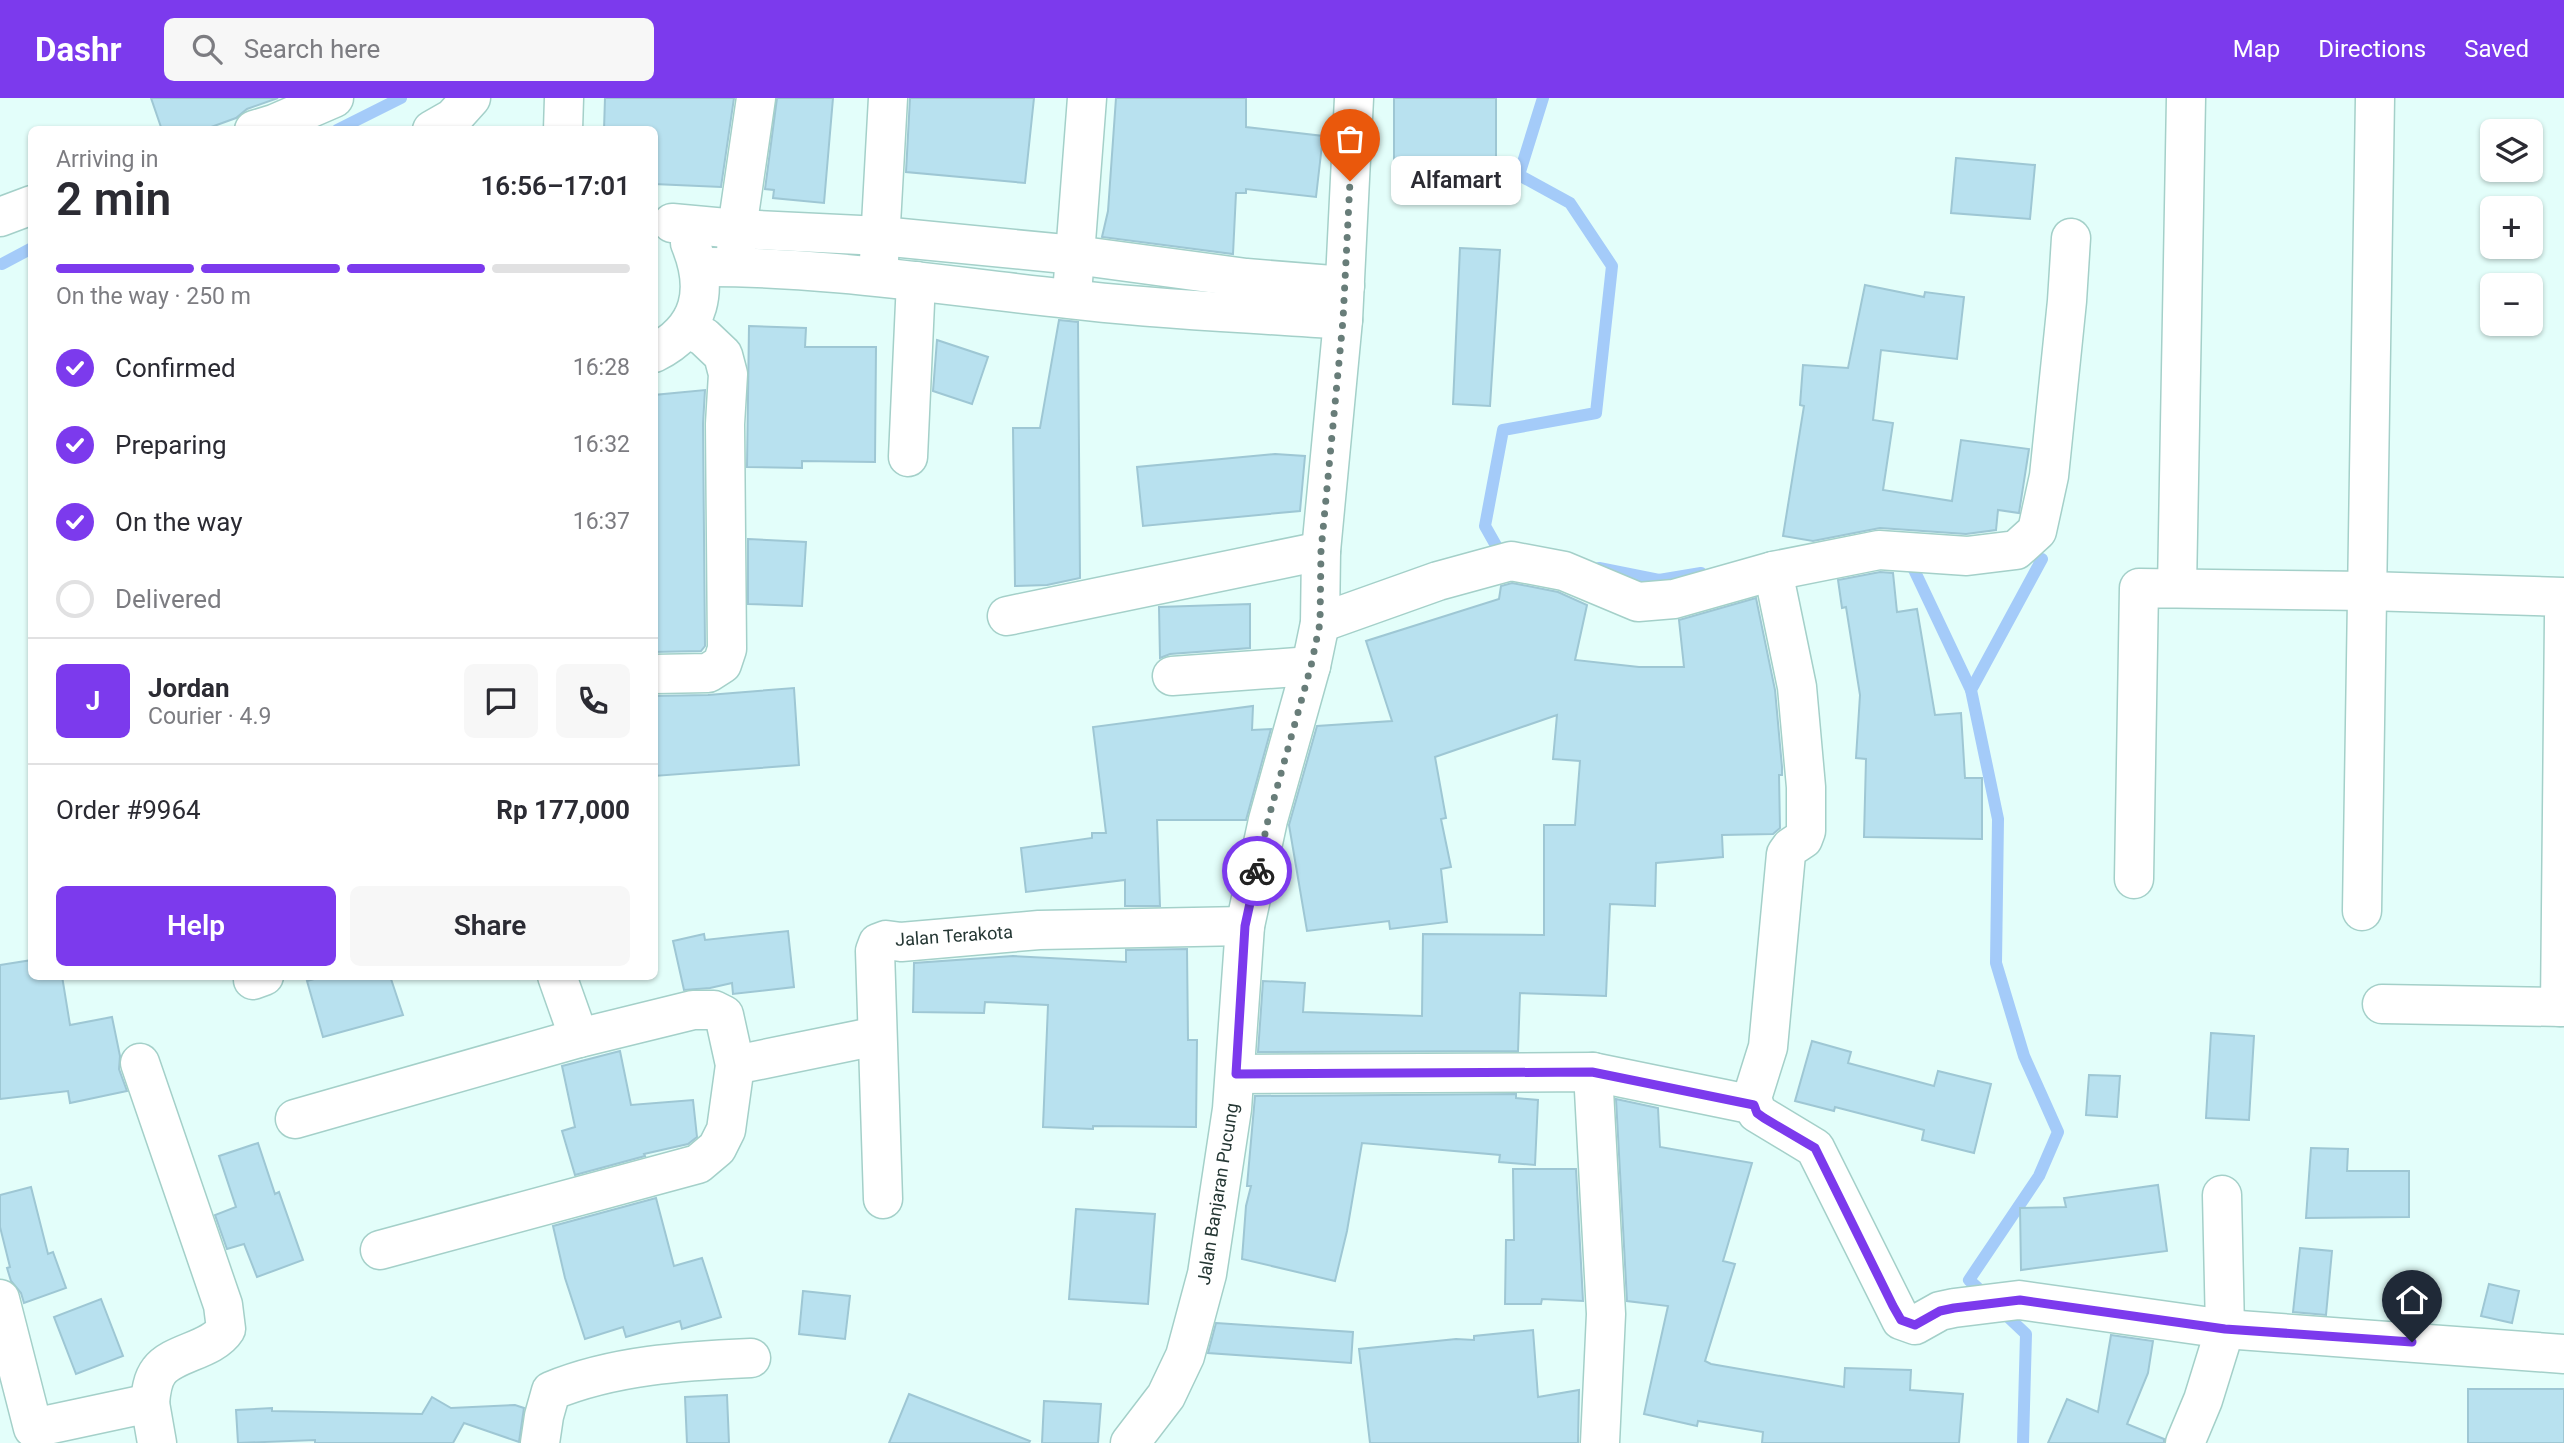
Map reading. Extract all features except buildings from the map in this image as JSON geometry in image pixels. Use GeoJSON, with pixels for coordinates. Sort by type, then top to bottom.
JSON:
{"type":"FeatureCollection","features":[{"type":"Feature","properties":{"kind":"street"},"geometry":{"type":"LineString","coordinates":[[267,126],[334,98]]}},
{"type":"Feature","properties":{"kind":"street"},"geometry":{"type":"LineString","coordinates":[[439,126],[453,118],[471,98]]}},
{"type":"Feature","properties":{"kind":"street"},"geometry":{"type":"LineString","coordinates":[[563,126],[564,98]]}},
{"type":"Feature","properties":{"kind":"street"},"geometry":{"type":"LineString","coordinates":[[658,351],[670,345],[687,328],[737,229],[756,98]]}},
{"type":"Feature","properties":{"kind":"street"},"geometry":{"type":"LineString","coordinates":[[877,277],[888,98]]}},
{"type":"Feature","properties":{"kind":"street"},"geometry":{"type":"LineString","coordinates":[[1072,300],[1087,98]]}},
{"type":"Feature","properties":{"kind":"street","name":"Jalan Banjaran Pucung"},"geometry":{"type":"LineString","coordinates":[[1130,1443],[1166,1396],[1185,1356],[1207,1274],[1236,1074],[1245,926],[1268,820],[1311,666],[1320,623],[1321,551],[1344,303],[1354,98]]}},
{"type":"Feature","properties":{"kind":"street"},"geometry":{"type":"LineString","coordinates":[[2177,588],[2186,98]]}},
{"type":"Feature","properties":{"kind":"street"},"geometry":{"type":"LineString","coordinates":[[2362,911],[2375,98]]}},
{"type":"Feature","properties":{"kind":"street"},"geometry":{"type":"LineString","coordinates":[[0,217],[28,206]]}},
{"type":"Feature","properties":{"kind":"street"},"geometry":{"type":"LineString","coordinates":[[663,219],[737,229],[881,236],[1075,255],[1246,278],[1344,303]]}},
{"type":"Feature","properties":{"kind":"street"},"geometry":{"type":"LineString","coordinates":[[663,219],[718,267],[877,277],[1072,300],[1344,303]]}},
{"type":"Feature","properties":{"kind":"street"},"geometry":{"type":"LineString","coordinates":[[1320,623],[1438,581],[1511,561],[1564,570],[1638,602],[1674,599],[1773,571],[1879,550],[1935,556],[1967,556],[2016,550],[2037,531],[2049,476],[2071,238]]}},
{"type":"Feature","properties":{"kind":"street"},"geometry":{"type":"LineString","coordinates":[[908,457],[916,281]]}},
{"type":"Feature","properties":{"kind":"street"},"geometry":{"type":"LineString","coordinates":[[658,674],[708,673],[722,664],[727,649],[725,424],[728,374],[723,355],[704,337],[687,328]]}},
{"type":"Feature","properties":{"kind":"street"},"geometry":{"type":"LineString","coordinates":[[1007,616],[1321,551]]}},
{"type":"Feature","properties":{"kind":"street"},"geometry":{"type":"LineString","coordinates":[[1773,571],[1797,687],[1806,787],[1806,831],[1803,839],[1786,854],[1768,1047],[1752,1098],[1757,1113],[1815,1148],[1901,1320],[1915,1325],[1940,1311],[2020,1300],[2225,1329],[2564,1354]]}},
{"type":"Feature","properties":{"kind":"street"},"geometry":{"type":"LineString","coordinates":[[2134,879],[2139,588],[2564,597]]}},
{"type":"Feature","properties":{"kind":"street"},"geometry":{"type":"LineString","coordinates":[[2382,1004],[2562,1007],[2564,617]]}},
{"type":"Feature","properties":{"kind":"street"},"geometry":{"type":"LineString","coordinates":[[1172,676],[1311,666]]}},
{"type":"Feature","properties":{"kind":"street","name":"Jalan Terakota"},"geometry":{"type":"LineString","coordinates":[[883,1199],[875,951],[878,943],[886,940],[901,942],[1039,930],[1245,926]]}},
{"type":"Feature","properties":{"kind":"street"},"geometry":{"type":"LineString","coordinates":[[558,980],[579,1038]]}},
{"type":"Feature","properties":{"kind":"street"},"geometry":{"type":"LineString","coordinates":[[295,1119],[579,1038],[693,1010],[714,1010],[724,1015],[735,1065],[726,1130],[718,1148],[698,1164],[380,1250]]}},
{"type":"Feature","properties":{"kind":"street"},"geometry":{"type":"LineString","coordinates":[[735,1065],[877,1036]]}},
{"type":"Feature","properties":{"kind":"street"},"geometry":{"type":"LineString","coordinates":[[140,1063],[223,1306],[226,1329],[220,1338],[160,1368],[153,1383],[150,1403],[157,1443]]}},
{"type":"Feature","properties":{"kind":"street"},"geometry":{"type":"LineString","coordinates":[[1236,1074],[1592,1072],[1754,1105]]}},
{"type":"Feature","properties":{"kind":"street"},"geometry":{"type":"LineString","coordinates":[[1592,1072],[1606,1314],[1600,1443]]}},
{"type":"Feature","properties":{"kind":"street"},"geometry":{"type":"LineString","coordinates":[[2185,1443],[2203,1401],[2225,1329],[2222,1195]]}},
{"type":"Feature","properties":{"kind":"street"},"geometry":{"type":"LineString","coordinates":[[0,1299],[32,1435],[150,1403]]}},
{"type":"Feature","properties":{"kind":"street"},"geometry":{"type":"LineString","coordinates":[[540,1443],[551,1391],[580,1379],[698,1360],[751,1358]]}},
{"type":"Feature","properties":{"kind":"waterway"},"geometry":{"type":"LineString","coordinates":[[345,126],[401,98]]}},
{"type":"Feature","properties":{"kind":"waterway"},"geometry":{"type":"LineString","coordinates":[[1509,551],[1498,549],[1485,526],[1503,430],[1596,413],[1612,266],[1570,203],[1519,175],[1543,98]]}},
{"type":"Feature","properties":{"kind":"waterway"},"geometry":{"type":"LineString","coordinates":[[2,264],[28,250]]}},
{"type":"Feature","properties":{"kind":"waterway"},"geometry":{"type":"LineString","coordinates":[[1908,557],[1971,690]]}},
{"type":"Feature","properties":{"kind":"waterway"},"geometry":{"type":"LineString","coordinates":[[1981,1291],[1969,1280],[2039,1176],[2058,1132],[2024,1056],[1996,963],[1998,819],[1971,690],[2042,559]]}},
{"type":"Feature","properties":{"kind":"waterway"},"geometry":{"type":"LineString","coordinates":[[1599,568],[1659,580],[1701,573]]}},
{"type":"Feature","properties":{"kind":"waterway"},"geometry":{"type":"LineString","coordinates":[[2007,1316],[2026,1334],[2023,1443]]}},
{"type":"Feature","properties":{"kind":"way so far"},"geometry":{"type":"LineString","coordinates":[[1257,871],[1320,623],[1321,551],[1343,320],[1350,181]]}},
{"type":"Feature","properties":{"kind":"place","name":"Alfamart"},"geometry":{"type":"Point","coordinates":[1350,181]}},
{"type":"Feature","properties":{"kind":"route"},"geometry":{"type":"LineString","coordinates":[[1257,871],[1245,926],[1236,1074],[1592,1072],[1754,1105],[1757,1113],[1764,1118],[1815,1148],[1893,1306],[1901,1320],[1915,1325],[1940,1311],[2020,1300],[2225,1329],[2412,1342]]}}]}
